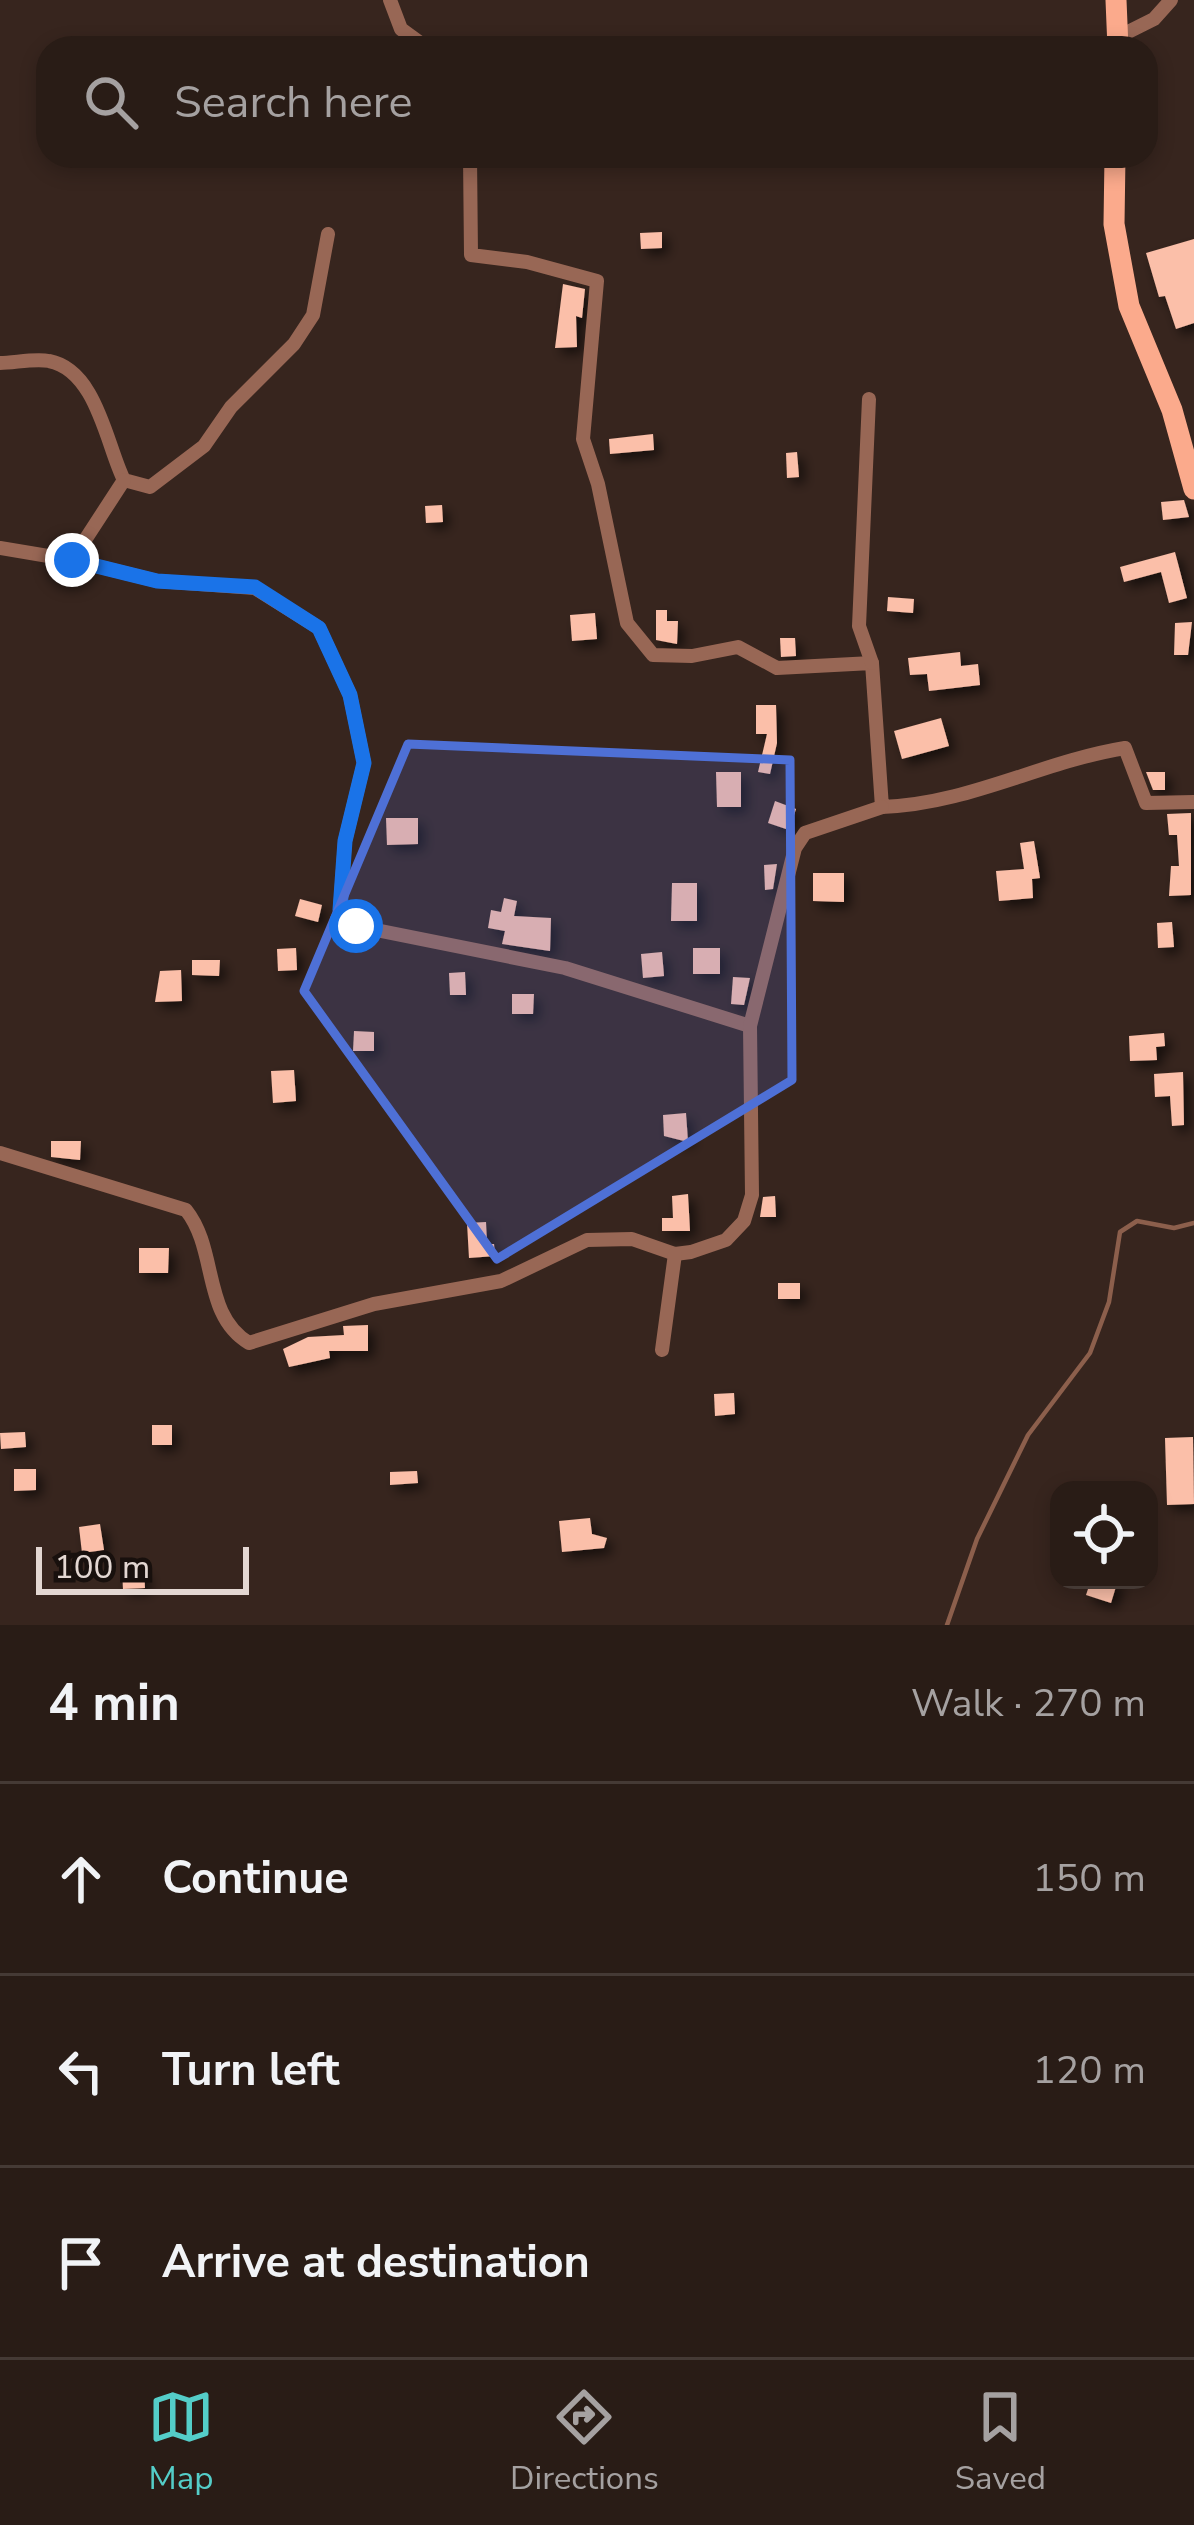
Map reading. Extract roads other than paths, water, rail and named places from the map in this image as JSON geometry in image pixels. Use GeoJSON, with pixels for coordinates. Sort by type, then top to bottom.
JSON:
{"type":"FeatureCollection","features":[{"type":"Feature","properties":{"kind":"main road"},"geometry":{"type":"LineString","coordinates":[[1116,0],[1118,36]]}},
{"type":"Feature","properties":{"kind":"main road"},"geometry":{"type":"LineString","coordinates":[[1115,168],[1114,224],[1129,306],[1172,410],[1194,489]]}},
{"type":"Feature","properties":{"kind":"street"},"geometry":{"type":"LineString","coordinates":[[390,0],[401,28],[411,36]]}},
{"type":"Feature","properties":{"kind":"street"},"geometry":{"type":"LineString","coordinates":[[1128,36],[1171,0]]}},
{"type":"Feature","properties":{"kind":"street"},"geometry":{"type":"LineString","coordinates":[[470,168],[471,255],[527,262],[596,280],[583,439],[598,484],[627,622],[653,655],[692,656],[738,647],[777,668],[872,663]]}},
{"type":"Feature","properties":{"kind":"street"},"geometry":{"type":"LineString","coordinates":[[124,480],[150,487],[168,478],[204,446],[231,407],[294,344],[313,315],[328,234]]}},
{"type":"Feature","properties":{"kind":"street"},"geometry":{"type":"LineString","coordinates":[[0,363],[49,361],[63,368],[103,415],[124,480]]}},
{"type":"Feature","properties":{"kind":"street"},"geometry":{"type":"LineString","coordinates":[[869,399],[859,626],[872,663],[882,807]]}},
{"type":"Feature","properties":{"kind":"street"},"geometry":{"type":"LineString","coordinates":[[72,560],[124,480]]}},
{"type":"Feature","properties":{"kind":"street"},"geometry":{"type":"LineString","coordinates":[[0,548],[157,581],[255,587],[319,628],[350,695],[364,763],[345,841],[340,910],[356,926],[565,968],[750,1026]]}},
{"type":"Feature","properties":{"kind":"street"},"geometry":{"type":"LineString","coordinates":[[0,1153],[186,1210],[199,1226],[215,1296],[230,1332],[249,1343],[374,1304],[501,1281],[587,1240],[632,1239],[675,1254],[725,1240],[744,1221],[752,1195],[750,1026],[795,848],[805,833],[882,807],[936,805],[1074,756],[1125,748],[1146,803],[1194,802]]}},
{"type":"Feature","properties":{"kind":"street"},"geometry":{"type":"LineString","coordinates":[[662,1350],[675,1254]]}},
{"type":"Feature","properties":{"kind":"waterway"},"geometry":{"type":"LineString","coordinates":[[947,1625],[977,1539],[1028,1435],[1090,1353],[1109,1302],[1120,1232],[1137,1221],[1174,1228],[1194,1223]]}}]}
